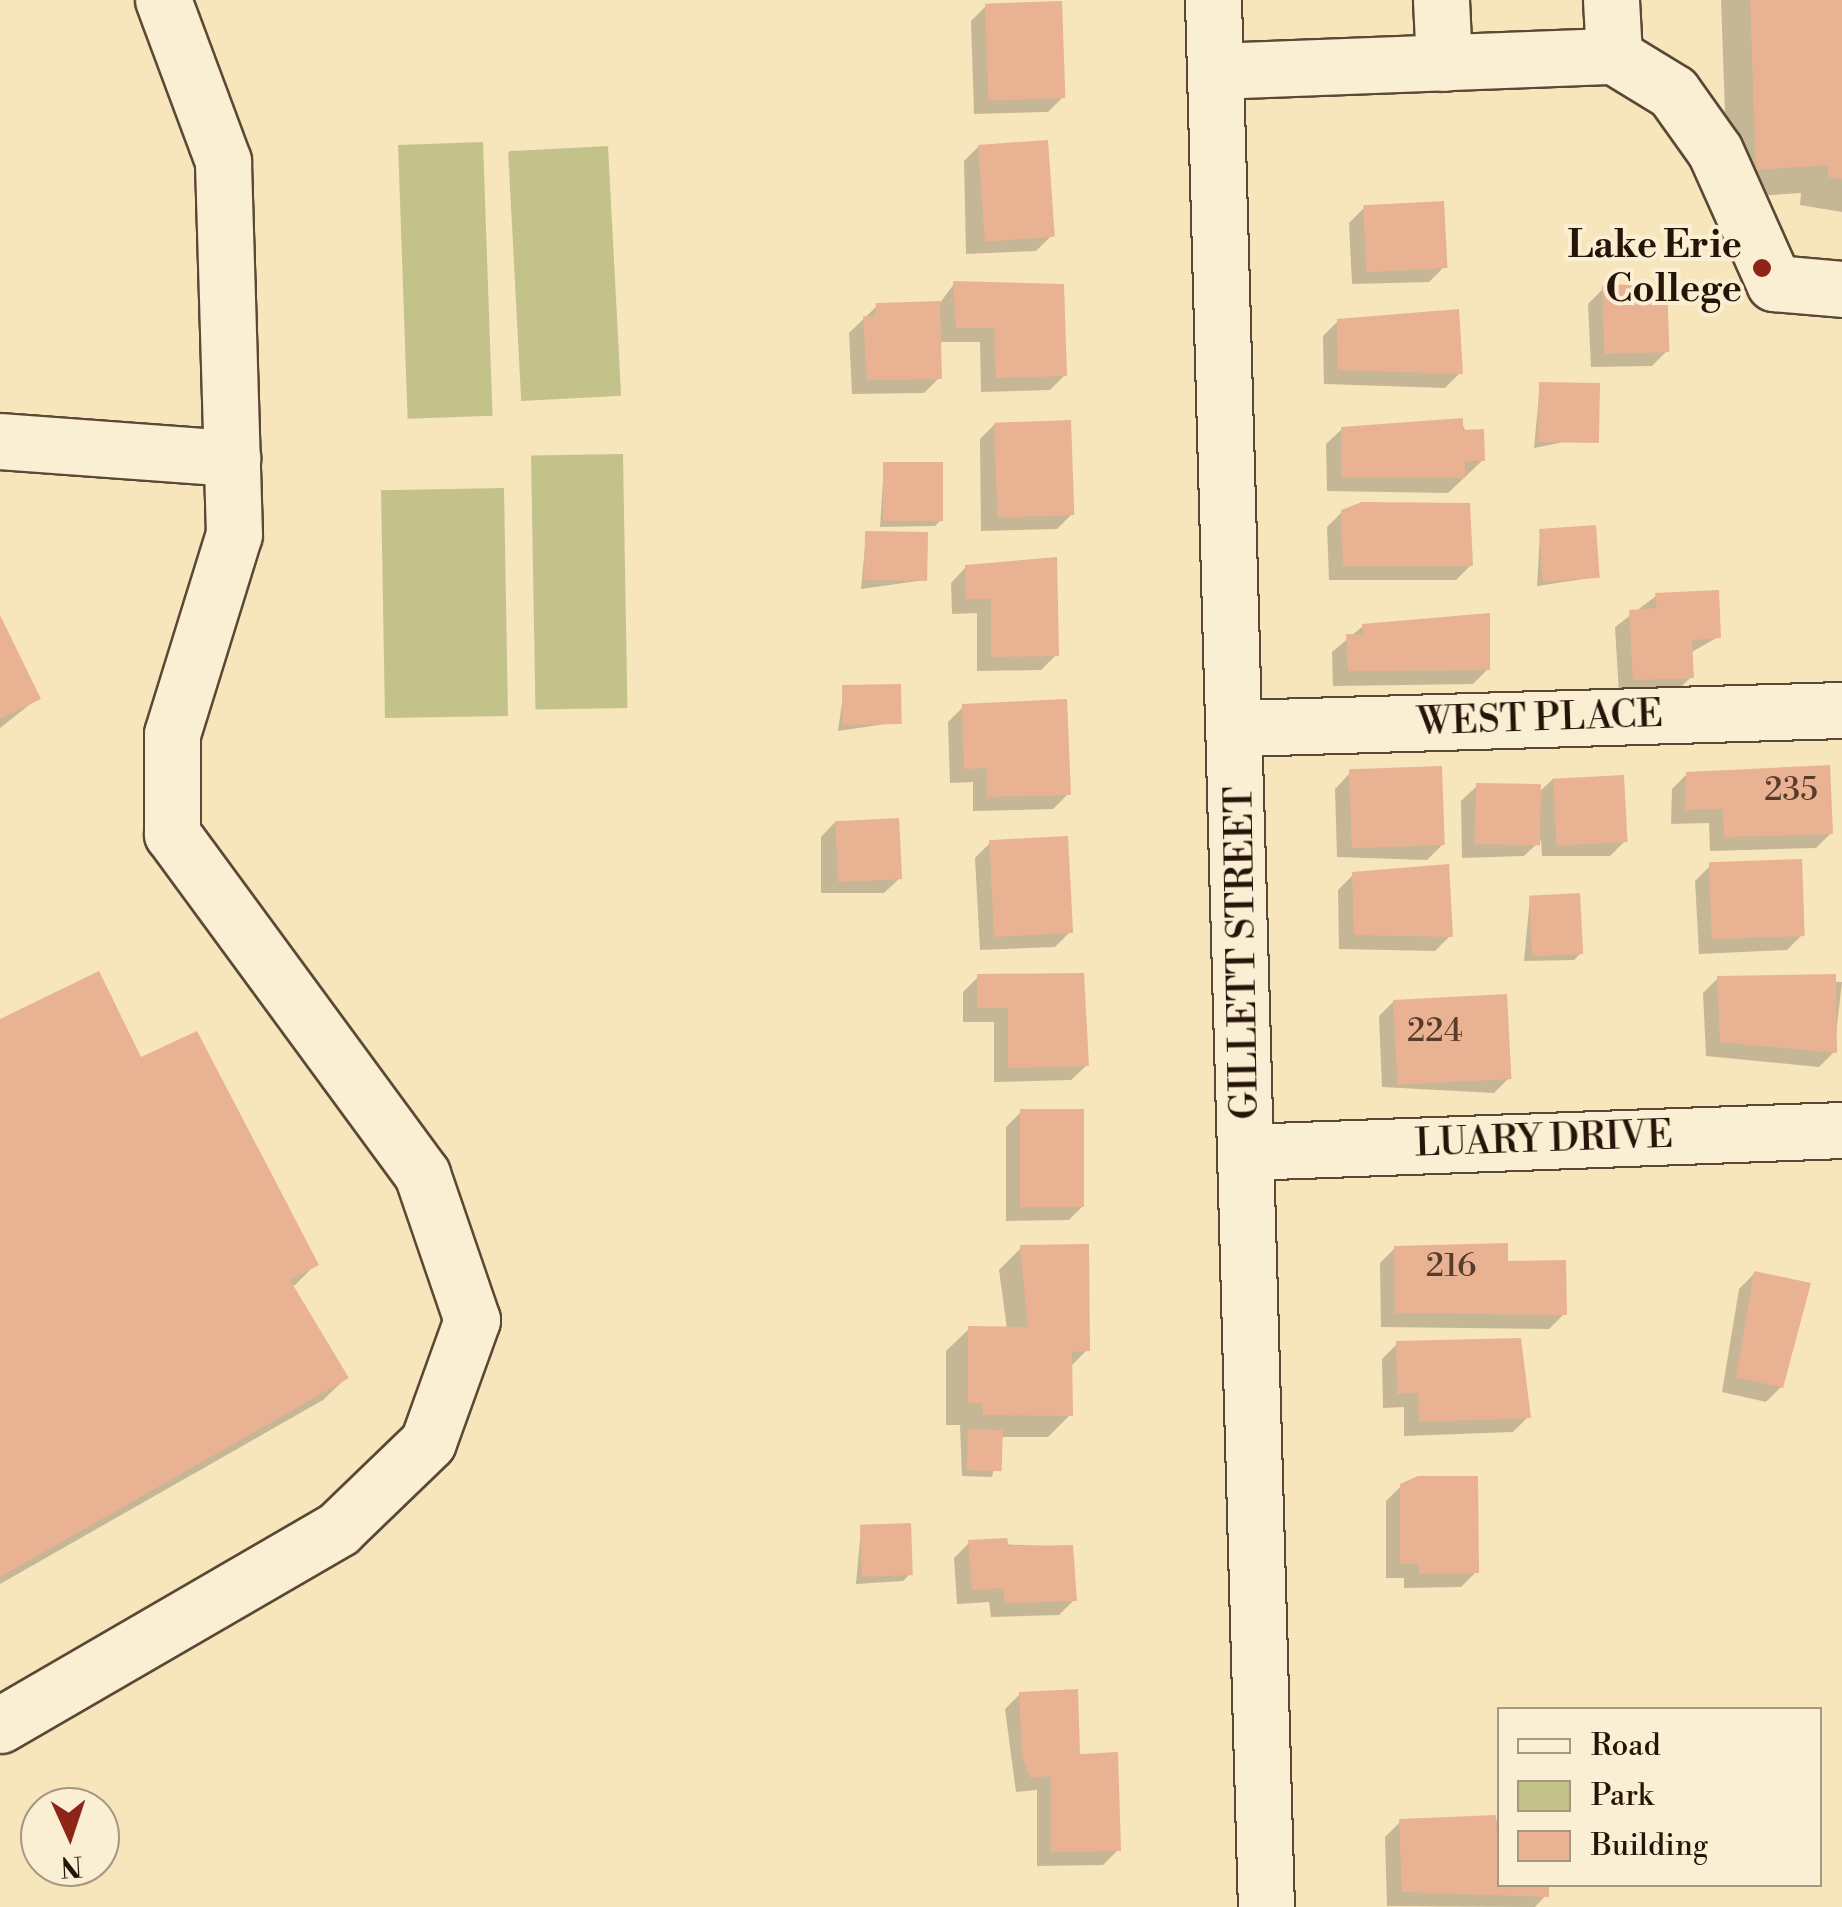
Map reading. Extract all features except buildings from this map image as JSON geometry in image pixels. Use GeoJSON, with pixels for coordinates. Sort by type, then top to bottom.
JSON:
{"type":"FeatureCollection","features":[{"type":"Feature","properties":{"kind":"street"},"geometry":{"type":"LineString","coordinates":[[0,1726],[338,1529],[428,1442],[472,1320],[422,1174],[172,834],[172,734],[234,534],[223,162],[163,0]]}},
{"type":"Feature","properties":{"kind":"street","name":"GILLETT STREET"},"geometry":{"type":"LineString","coordinates":[[1213,0],[1238,728],[1266,1907]]}},
{"type":"Feature","properties":{"kind":"street"},"geometry":{"type":"LineString","coordinates":[[1442,0],[1444,63]]}},
{"type":"Feature","properties":{"kind":"street"},"geometry":{"type":"LineString","coordinates":[[1611,0],[1614,56]]}},
{"type":"Feature","properties":{"kind":"street"},"geometry":{"type":"LineString","coordinates":[[1216,71],[1614,56],[1684,107],[1715,151],[1774,283],[1842,289]]}},
{"type":"Feature","properties":{"kind":"street"},"geometry":{"type":"LineString","coordinates":[[0,441],[232,458]]}},
{"type":"Feature","properties":{"kind":"street","name":"WEST PLACE"},"geometry":{"type":"LineString","coordinates":[[1238,728],[1842,710]]}},
{"type":"Feature","properties":{"kind":"street","name":"LUARY DRIVE"},"geometry":{"type":"LineString","coordinates":[[1246,1152],[1842,1130]]}},
{"type":"Feature","properties":{"kind":"green space"},"geometry":{"type":"Polygon","coordinates":[[[483,142],[493,416],[408,419],[398,145],[483,142]]]}},
{"type":"Feature","properties":{"kind":"green space"},"geometry":{"type":"Polygon","coordinates":[[[608,146],[621,396],[521,401],[508,151],[608,146]]]}},
{"type":"Feature","properties":{"kind":"green space"},"geometry":{"type":"Polygon","coordinates":[[[623,454],[627,708],[535,710],[531,456],[623,454]]]}},
{"type":"Feature","properties":{"kind":"green space"},"geometry":{"type":"Polygon","coordinates":[[[504,488],[508,716],[385,718],[381,490],[504,488]]]}},
{"type":"Feature","properties":{"kind":"place","name":"Lake Erie College"},"geometry":{"type":"Point","coordinates":[1762,268]}}]}
